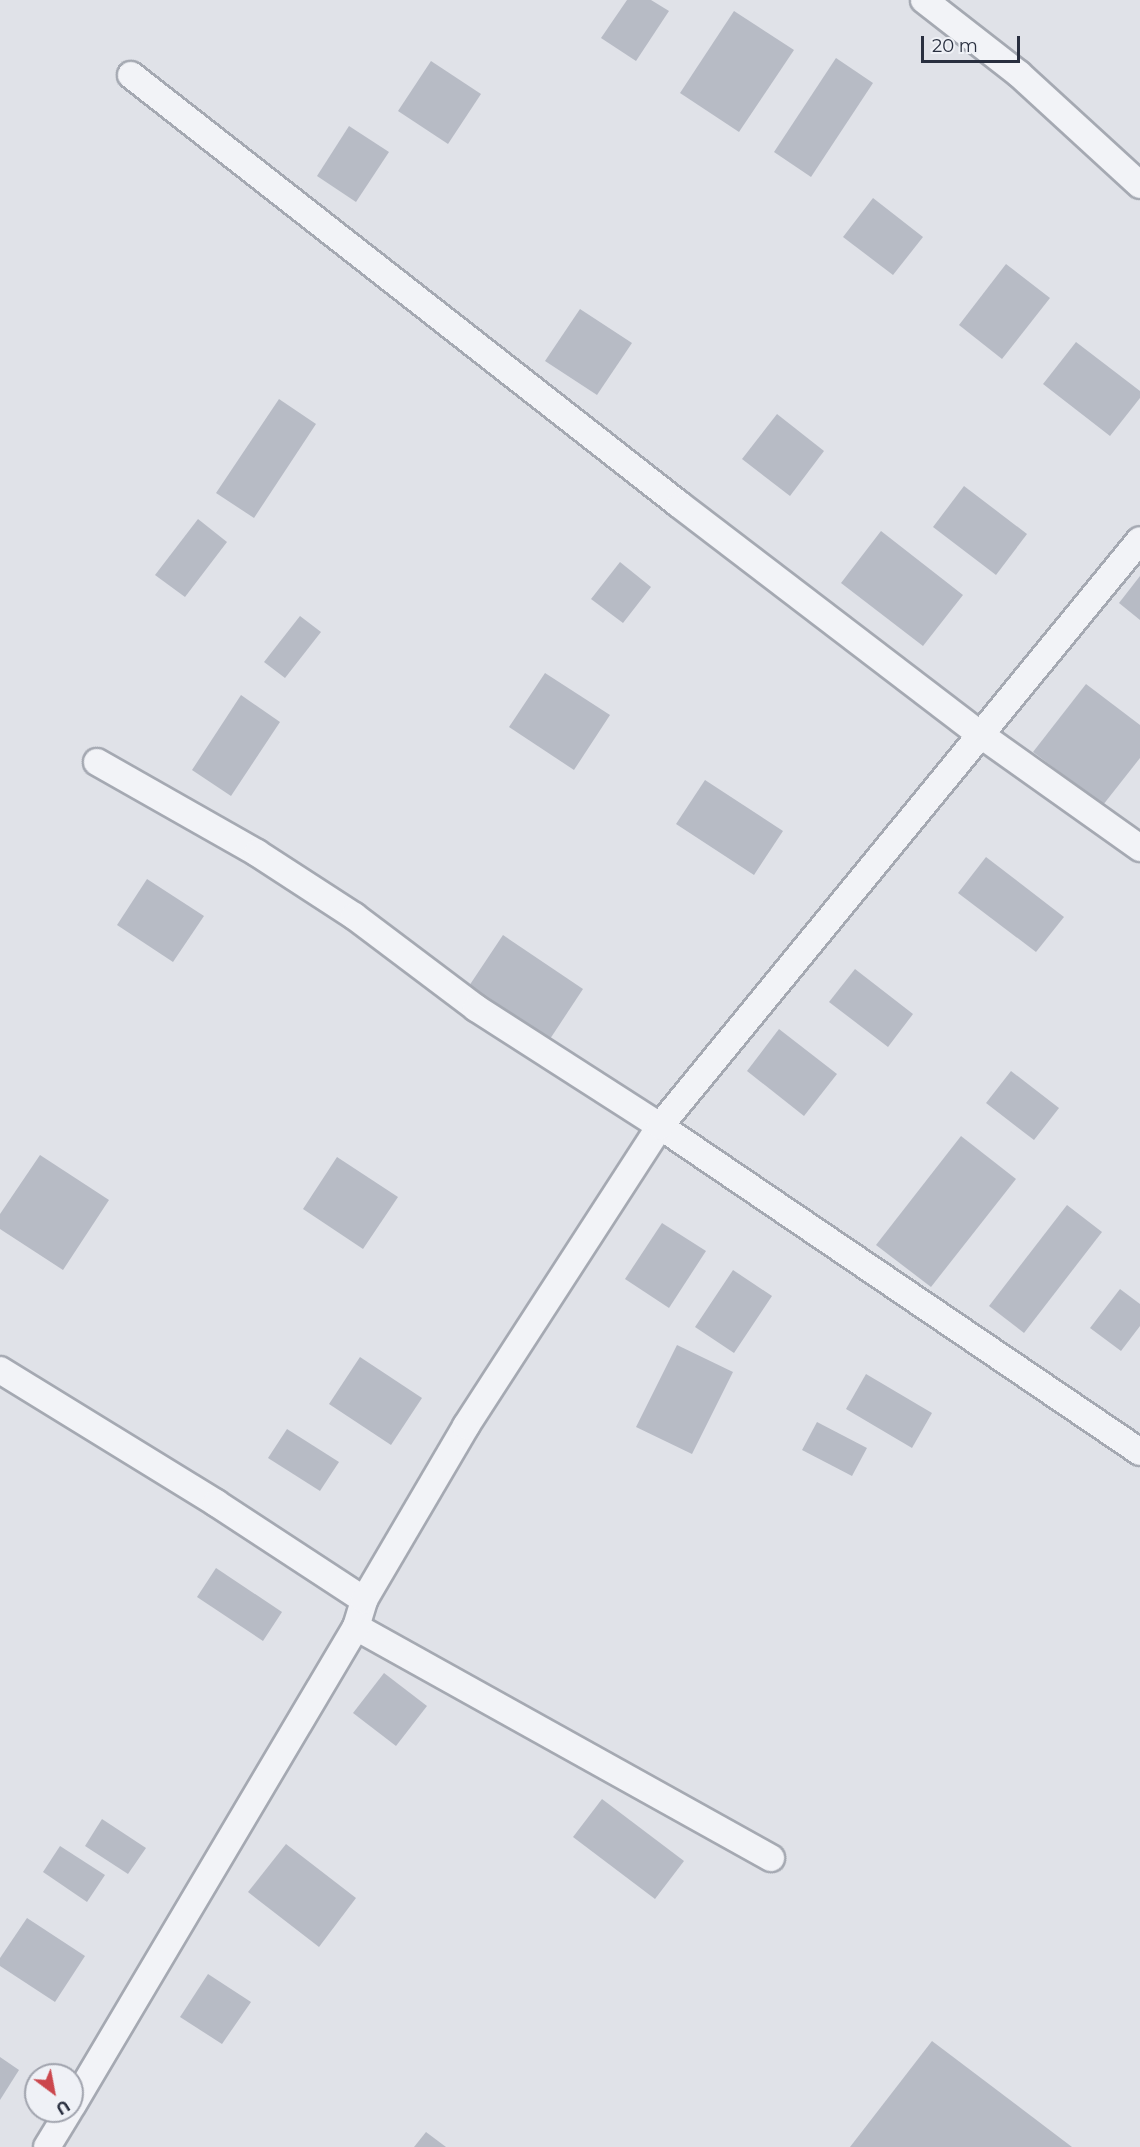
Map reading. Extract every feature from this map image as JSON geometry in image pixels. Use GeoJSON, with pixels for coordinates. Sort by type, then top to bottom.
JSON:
{"type":"FeatureCollection","features":[{"type":"Feature","properties":{"kind":"street"},"geometry":{"type":"LineString","coordinates":[[924,0],[1019,74],[1140,185]]}},
{"type":"Feature","properties":{"kind":"street"},"geometry":{"type":"LineString","coordinates":[[132,75],[680,505],[981,735],[1140,848]]}},
{"type":"Feature","properties":{"kind":"street"},"geometry":{"type":"LineString","coordinates":[[84,2086],[356,1627],[364,1600],[466,1426],[660,1126],[1140,540]]}},
{"type":"Feature","properties":{"kind":"street"},"geometry":{"type":"LineString","coordinates":[[98,762],[257,853],[354,916],[476,1008],[660,1126],[1140,1452]]}},
{"type":"Feature","properties":{"kind":"street"},"geometry":{"type":"LineString","coordinates":[[0,1370],[176,1478],[364,1600]]}},
{"type":"Feature","properties":{"kind":"street"},"geometry":{"type":"LineString","coordinates":[[356,1627],[771,1858]]}},
{"type":"Feature","properties":{"kind":"street"},"geometry":{"type":"LineString","coordinates":[[47,2147],[62,2123]]}},
{"type":"Feature","properties":{"kind":"building"},"geometry":{"type":"Polygon","coordinates":[[[627,0],[651,0],[669,11],[636,61],[601,38],[627,0]]]}},
{"type":"Feature","properties":{"kind":"building"},"geometry":{"type":"Polygon","coordinates":[[[734,11],[794,50],[739,132],[680,93],[734,11]]]}},
{"type":"Feature","properties":{"kind":"building"},"geometry":{"type":"Polygon","coordinates":[[[836,58],[873,83],[811,177],[774,152],[836,58]]]}},
{"type":"Feature","properties":{"kind":"building"},"geometry":{"type":"Polygon","coordinates":[[[431,61],[481,94],[448,144],[398,111],[431,61]]]}},
{"type":"Feature","properties":{"kind":"building"},"geometry":{"type":"Polygon","coordinates":[[[349,126],[389,152],[356,202],[317,176],[349,126]]]}},
{"type":"Feature","properties":{"kind":"building"},"geometry":{"type":"Polygon","coordinates":[[[873,198],[923,237],[893,275],[843,237],[873,198]]]}},
{"type":"Feature","properties":{"kind":"building"},"geometry":{"type":"Polygon","coordinates":[[[1006,264],[1050,298],[1002,359],[959,325],[1006,264]]]}},
{"type":"Feature","properties":{"kind":"building"},"geometry":{"type":"Polygon","coordinates":[[[580,309],[632,343],[597,395],[545,361],[580,309]]]}},
{"type":"Feature","properties":{"kind":"building"},"geometry":{"type":"Polygon","coordinates":[[[1076,342],[1140,391],[1140,398],[1110,436],[1043,384],[1076,342]]]}},
{"type":"Feature","properties":{"kind":"building"},"geometry":{"type":"Polygon","coordinates":[[[279,399],[316,424],[254,518],[216,493],[279,399]]]}},
{"type":"Feature","properties":{"kind":"building"},"geometry":{"type":"Polygon","coordinates":[[[777,414],[824,451],[790,496],[742,459],[777,414]]]}},
{"type":"Feature","properties":{"kind":"building"},"geometry":{"type":"Polygon","coordinates":[[[964,486],[1027,534],[996,575],[933,527],[964,486]]]}},
{"type":"Feature","properties":{"kind":"building"},"geometry":{"type":"Polygon","coordinates":[[[198,519],[227,542],[185,597],[155,575],[198,519]]]}},
{"type":"Feature","properties":{"kind":"building"},"geometry":{"type":"Polygon","coordinates":[[[881,531],[963,595],[923,646],[841,583],[881,531]]]}},
{"type":"Feature","properties":{"kind":"building"},"geometry":{"type":"Polygon","coordinates":[[[620,562],[651,587],[623,623],[591,599],[620,562]]]}},
{"type":"Feature","properties":{"kind":"building"},"geometry":{"type":"Polygon","coordinates":[[[1140,576],[1140,620],[1119,603],[1140,576]]]}},
{"type":"Feature","properties":{"kind":"building"},"geometry":{"type":"Polygon","coordinates":[[[300,616],[321,632],[285,678],[264,662],[300,616]]]}},
{"type":"Feature","properties":{"kind":"building"},"geometry":{"type":"Polygon","coordinates":[[[545,673],[610,715],[574,770],[509,727],[545,673]]]}},
{"type":"Feature","properties":{"kind":"building"},"geometry":{"type":"Polygon","coordinates":[[[1086,684],[1140,725],[1140,758],[1103,805],[1033,752],[1086,684]]]}},
{"type":"Feature","properties":{"kind":"building"},"geometry":{"type":"Polygon","coordinates":[[[241,695],[280,722],[231,796],[192,770],[241,695]]]}},
{"type":"Feature","properties":{"kind":"building"},"geometry":{"type":"Polygon","coordinates":[[[705,780],[783,831],[754,875],[676,824],[705,780]]]}},
{"type":"Feature","properties":{"kind":"building"},"geometry":{"type":"Polygon","coordinates":[[[986,857],[1064,917],[1036,952],[958,893],[986,857]]]}},
{"type":"Feature","properties":{"kind":"building"},"geometry":{"type":"Polygon","coordinates":[[[147,879],[204,916],[173,962],[117,925],[147,879]]]}},
{"type":"Feature","properties":{"kind":"building"},"geometry":{"type":"Polygon","coordinates":[[[503,935],[583,989],[548,1042],[467,989],[503,935]]]}},
{"type":"Feature","properties":{"kind":"building"},"geometry":{"type":"Polygon","coordinates":[[[855,969],[913,1014],[888,1047],[829,1002],[855,969]]]}},
{"type":"Feature","properties":{"kind":"building"},"geometry":{"type":"Polygon","coordinates":[[[779,1029],[837,1074],[804,1116],[747,1071],[779,1029]]]}},
{"type":"Feature","properties":{"kind":"building"},"geometry":{"type":"Polygon","coordinates":[[[1011,1071],[1059,1108],[1034,1140],[986,1103],[1011,1071]]]}},
{"type":"Feature","properties":{"kind":"building"},"geometry":{"type":"Polygon","coordinates":[[[961,1136],[1016,1179],[931,1287],[876,1245],[961,1136]]]}},
{"type":"Feature","properties":{"kind":"building"},"geometry":{"type":"Polygon","coordinates":[[[40,1155],[109,1200],[63,1270],[0,1229],[0,1214],[40,1155]]]}},
{"type":"Feature","properties":{"kind":"building"},"geometry":{"type":"Polygon","coordinates":[[[337,1157],[398,1197],[363,1249],[303,1209],[337,1157]]]}},
{"type":"Feature","properties":{"kind":"building"},"geometry":{"type":"Polygon","coordinates":[[[1067,1205],[1102,1232],[1024,1333],[989,1306],[1067,1205]]]}},
{"type":"Feature","properties":{"kind":"building"},"geometry":{"type":"Polygon","coordinates":[[[662,1223],[706,1251],[669,1308],[625,1279],[662,1223]]]}},
{"type":"Feature","properties":{"kind":"building"},"geometry":{"type":"Polygon","coordinates":[[[733,1270],[772,1296],[734,1353],[695,1327],[733,1270]]]}},
{"type":"Feature","properties":{"kind":"building"},"geometry":{"type":"Polygon","coordinates":[[[1120,1289],[1140,1304],[1140,1326],[1121,1351],[1090,1328],[1120,1289]]]}},
{"type":"Feature","properties":{"kind":"building"},"geometry":{"type":"Polygon","coordinates":[[[677,1345],[733,1372],[692,1454],[636,1427],[677,1345]]]}},
{"type":"Feature","properties":{"kind":"building"},"geometry":{"type":"Polygon","coordinates":[[[360,1357],[422,1398],[391,1445],[329,1404],[360,1357]]]}},
{"type":"Feature","properties":{"kind":"building"},"geometry":{"type":"Polygon","coordinates":[[[866,1374],[932,1413],[912,1448],[846,1409],[866,1374]]]}},
{"type":"Feature","properties":{"kind":"building"},"geometry":{"type":"Polygon","coordinates":[[[817,1422],[867,1448],[852,1476],[802,1450],[817,1422]]]}},
{"type":"Feature","properties":{"kind":"building"},"geometry":{"type":"Polygon","coordinates":[[[287,1429],[339,1462],[320,1491],[268,1458],[287,1429]]]}},
{"type":"Feature","properties":{"kind":"building"},"geometry":{"type":"Polygon","coordinates":[[[216,1568],[282,1612],[263,1641],[197,1597],[216,1568]]]}},
{"type":"Feature","properties":{"kind":"building"},"geometry":{"type":"Polygon","coordinates":[[[384,1673],[427,1706],[396,1746],[353,1713],[384,1673]]]}},
{"type":"Feature","properties":{"kind":"building"},"geometry":{"type":"Polygon","coordinates":[[[602,1799],[684,1861],[655,1899],[573,1837],[602,1799]]]}},
{"type":"Feature","properties":{"kind":"building"},"geometry":{"type":"Polygon","coordinates":[[[102,1819],[146,1848],[128,1874],[85,1846],[102,1819]]]}},
{"type":"Feature","properties":{"kind":"building"},"geometry":{"type":"Polygon","coordinates":[[[286,1844],[356,1898],[319,1947],[248,1892],[286,1844]]]}},
{"type":"Feature","properties":{"kind":"building"},"geometry":{"type":"Polygon","coordinates":[[[60,1846],[105,1875],[87,1902],[43,1872],[60,1846]]]}},
{"type":"Feature","properties":{"kind":"building"},"geometry":{"type":"Polygon","coordinates":[[[27,1918],[85,1956],[55,2002],[0,1966],[0,1958],[27,1918]]]}},
{"type":"Feature","properties":{"kind":"building"},"geometry":{"type":"Polygon","coordinates":[[[208,1974],[251,2002],[222,2044],[180,2017],[208,1974]]]}},
{"type":"Feature","properties":{"kind":"building"},"geometry":{"type":"Polygon","coordinates":[[[932,2041],[1072,2147],[850,2147],[932,2041]]]}},
{"type":"Feature","properties":{"kind":"building"},"geometry":{"type":"Polygon","coordinates":[[[0,2057],[19,2070],[0,2100],[0,2057]]]}},
{"type":"Feature","properties":{"kind":"building"},"geometry":{"type":"Polygon","coordinates":[[[426,2132],[446,2147],[414,2147],[426,2132]]]}}]}
